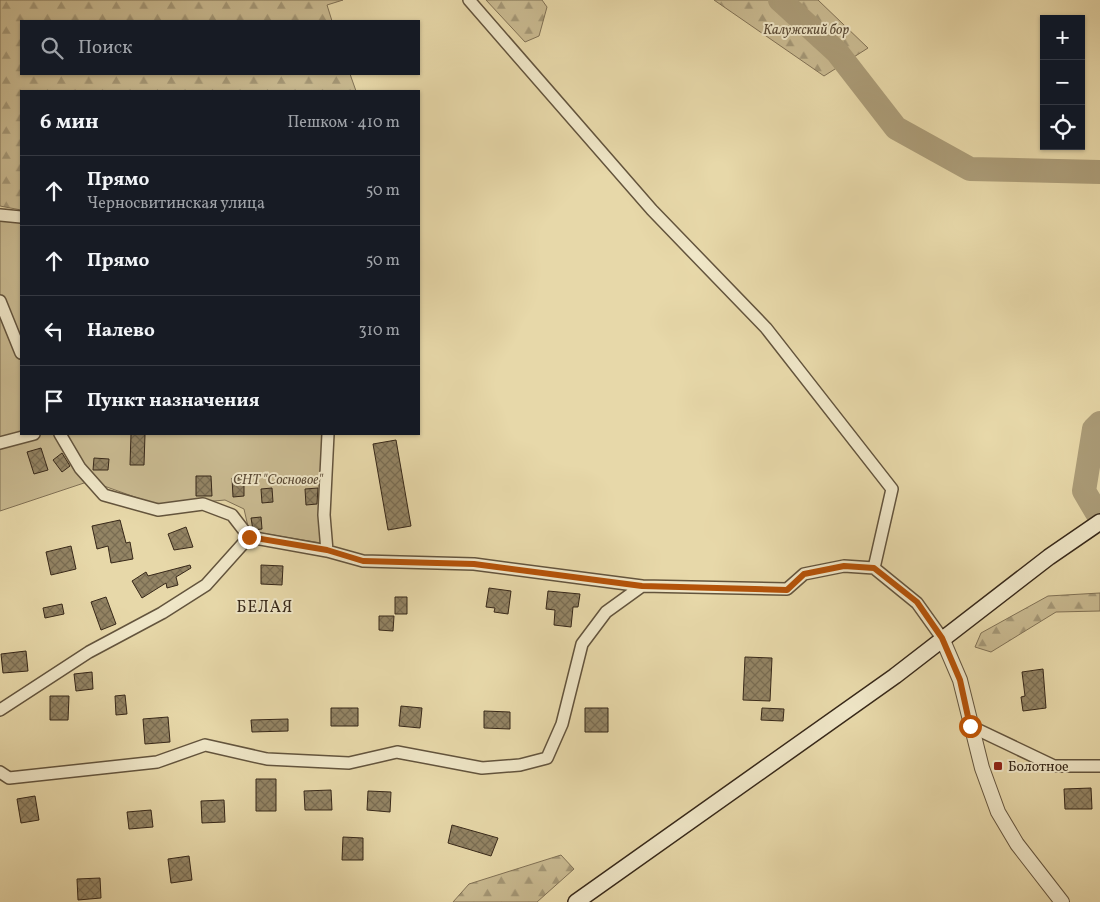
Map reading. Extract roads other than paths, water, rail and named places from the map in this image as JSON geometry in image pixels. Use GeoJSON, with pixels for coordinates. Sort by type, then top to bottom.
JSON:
{"type":"FeatureCollection","features":[{"type":"Feature","properties":{"kind":"main road"},"geometry":{"type":"LineString","coordinates":[[576,902],[895,676],[1049,557],[1100,522]]}},
{"type":"Feature","properties":{"kind":"street"},"geometry":{"type":"LineString","coordinates":[[469,0],[652,210],[766,328],[892,489],[874,568]]}},
{"type":"Feature","properties":{"kind":"street"},"geometry":{"type":"LineString","coordinates":[[0,215],[20,217]]}},
{"type":"Feature","properties":{"kind":"street"},"geometry":{"type":"LineString","coordinates":[[0,301],[20,351]]}},
{"type":"Feature","properties":{"kind":"street"},"geometry":{"type":"LineString","coordinates":[[0,443],[30,435]]}},
{"type":"Feature","properties":{"kind":"street"},"geometry":{"type":"LineString","coordinates":[[61,435],[80,468],[104,495],[158,510],[203,504],[232,516],[249,537],[327,550],[363,561],[474,564],[642,586],[787,590],[804,574],[844,566],[874,568],[917,602],[942,638],[960,680],[982,768],[998,812],[1017,844],[1062,902]]}},
{"type":"Feature","properties":{"kind":"street"},"geometry":{"type":"LineString","coordinates":[[327,550],[324,516],[328,435]]}},
{"type":"Feature","properties":{"kind":"street"},"geometry":{"type":"LineString","coordinates":[[0,710],[89,652],[162,613],[206,585],[249,537]]}},
{"type":"Feature","properties":{"kind":"street"},"geometry":{"type":"LineString","coordinates":[[0,772],[9,778],[157,762],[206,745],[266,759],[349,763],[397,752],[482,768],[520,765],[547,758],[562,724],[582,644],[606,612],[642,586]]}},
{"type":"Feature","properties":{"kind":"street"},"geometry":{"type":"LineString","coordinates":[[970,726],[1054,766],[1100,766]]}},
{"type":"Feature","properties":{"kind":"waterway"},"geometry":{"type":"LineString","coordinates":[[780,0],[837,52],[896,128],[970,169],[1100,172]]}},
{"type":"Feature","properties":{"kind":"waterway"},"geometry":{"type":"LineString","coordinates":[[1100,423],[1094,429],[1084,491],[1100,518]]}},
{"type":"Feature","properties":{"kind":"place","name":"Болотное"},"geometry":{"type":"Point","coordinates":[998,766]}},
{"type":"Feature","properties":{"kind":"district","name":"БЕЛАЯ"},"geometry":{"type":"Point","coordinates":[265,606]}},
{"type":"Feature","properties":{"kind":"park label","name":"Калужский бор"},"geometry":{"type":"Point","coordinates":[806,29]}},
{"type":"Feature","properties":{"kind":"park label","name":"СНТ \"Сосновое\""},"geometry":{"type":"Point","coordinates":[278,479]}}]}
